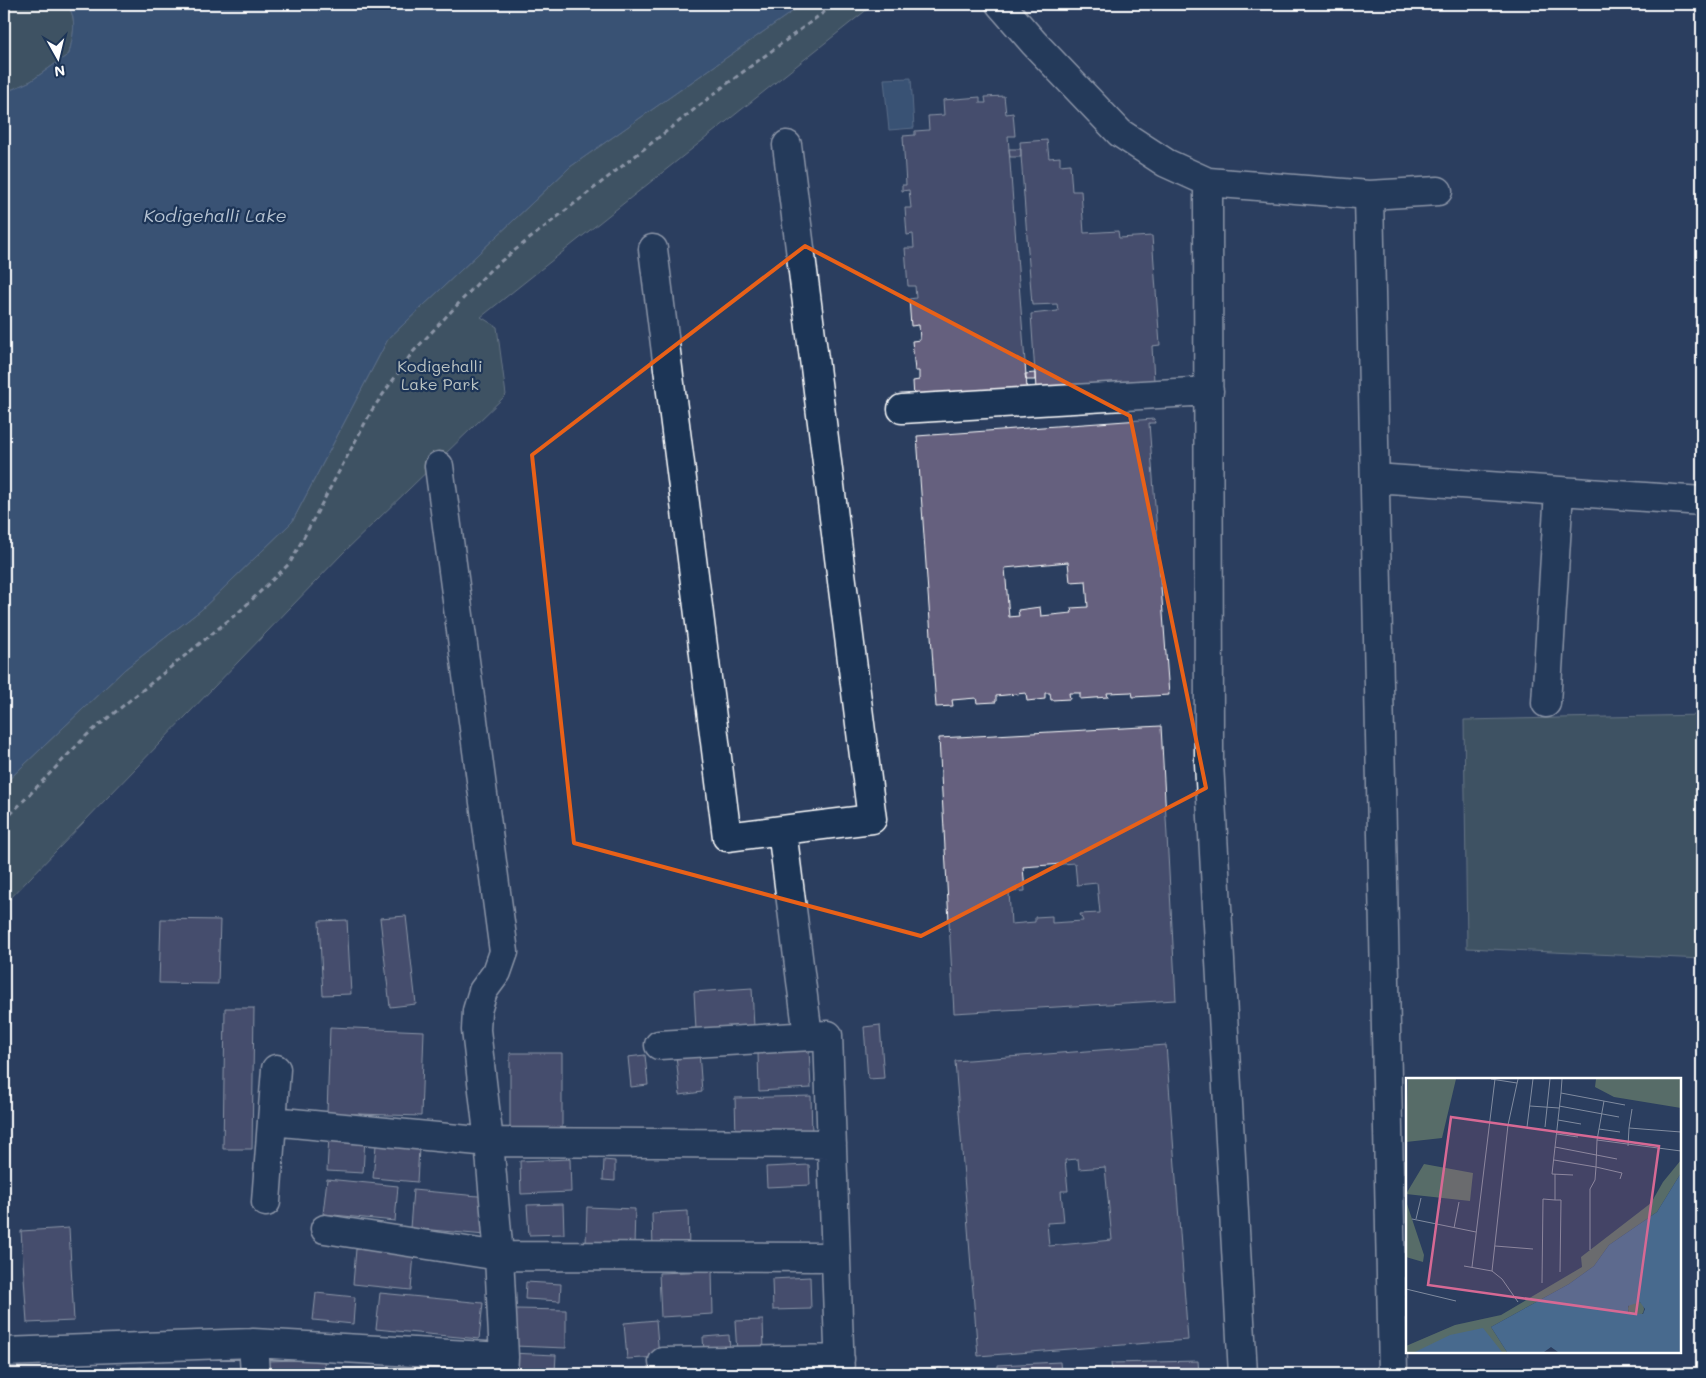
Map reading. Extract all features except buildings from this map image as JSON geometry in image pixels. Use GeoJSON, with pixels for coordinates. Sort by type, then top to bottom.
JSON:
{"type":"FeatureCollection","features":[{"type":"Feature","properties":{"kind":"street"},"geometry":{"type":"LineString","coordinates":[[1000,4],[1034,43],[1120,133],[1166,163],[1208,182],[1369,195],[1438,191]]}},
{"type":"Feature","properties":{"kind":"street"},"geometry":{"type":"LineString","coordinates":[[653,249],[727,837],[872,819],[787,145]]}},
{"type":"Feature","properties":{"kind":"street"},"geometry":{"type":"LineString","coordinates":[[1208,182],[1210,763],[1243,1374]]}},
{"type":"Feature","properties":{"kind":"street"},"geometry":{"type":"LineString","coordinates":[[1369,195],[1393,1374]]}},
{"type":"Feature","properties":{"kind":"street"},"geometry":{"type":"LineString","coordinates":[[902,409],[1209,391]]}},
{"type":"Feature","properties":{"kind":"street"},"geometry":{"type":"LineString","coordinates":[[4,1352],[253,1343],[503,1366],[499,1256],[489,1142],[476,1030],[477,1010],[484,991],[497,972],[504,952],[439,466]]}},
{"type":"Feature","properties":{"kind":"street"},"geometry":{"type":"LineString","coordinates":[[1375,478],[1702,501]]}},
{"type":"Feature","properties":{"kind":"street"},"geometry":{"type":"LineString","coordinates":[[1546,703],[1559,491]]}},
{"type":"Feature","properties":{"kind":"street"},"geometry":{"type":"LineString","coordinates":[[782,830],[808,1036]]}},
{"type":"Feature","properties":{"kind":"street"},"geometry":{"type":"LineString","coordinates":[[659,1045],[828,1035],[840,1366],[663,1362]]}},
{"type":"Feature","properties":{"kind":"street"},"geometry":{"type":"LineString","coordinates":[[266,1202],[276,1069]]}},
{"type":"Feature","properties":{"kind":"street"},"geometry":{"type":"LineString","coordinates":[[272,1121],[489,1142],[832,1144]]}},
{"type":"Feature","properties":{"kind":"street"},"geometry":{"type":"LineString","coordinates":[[325,1229],[499,1256],[836,1257]]}},
{"type":"Feature","properties":{"kind":"street"},"geometry":{"type":"LineString","coordinates":[[253,1343],[255,1374]]}},
{"type":"Feature","properties":{"kind":"path"},"geometry":{"type":"LineString","coordinates":[[4,822],[87,736],[240,611],[290,563],[372,410],[412,353],[491,269],[720,89],[834,4]]}},
{"type":"Feature","properties":{"kind":"highlighted area"},"geometry":{"type":"Polygon","coordinates":[[[805,246],[1130,416],[1206,788],[921,936],[574,843],[532,455],[805,246]]]}},
{"type":"Feature","properties":{"kind":"green space"},"geometry":{"type":"Polygon","coordinates":[[[4,4],[67,4],[73,16],[74,28],[69,54],[31,81],[4,93],[4,4]]]}},
{"type":"Feature","properties":{"kind":"green space","name":"Kodigehalli Lake Park"},"geometry":{"type":"Polygon","coordinates":[[[803,4],[874,4],[481,317],[497,327],[506,395],[343,553],[4,905],[4,784],[125,669],[201,610],[292,522],[388,339],[570,167],[803,4]]]}},
{"type":"Feature","properties":{"kind":"green space"},"geometry":{"type":"Polygon","coordinates":[[[1702,715],[1702,959],[1467,948],[1464,720],[1702,715]]]}},
{"type":"Feature","properties":{"kind":"water","name":"Kodigehalli Lake"},"geometry":{"type":"Polygon","coordinates":[[[67,4],[803,4],[570,167],[388,339],[292,522],[201,610],[125,669],[4,784],[4,93],[31,81],[69,54],[74,22],[67,4]]]}},
{"type":"Feature","properties":{"kind":"water"},"geometry":{"type":"Polygon","coordinates":[[[911,78],[914,128],[889,130],[884,79],[911,78]]]}}]}
